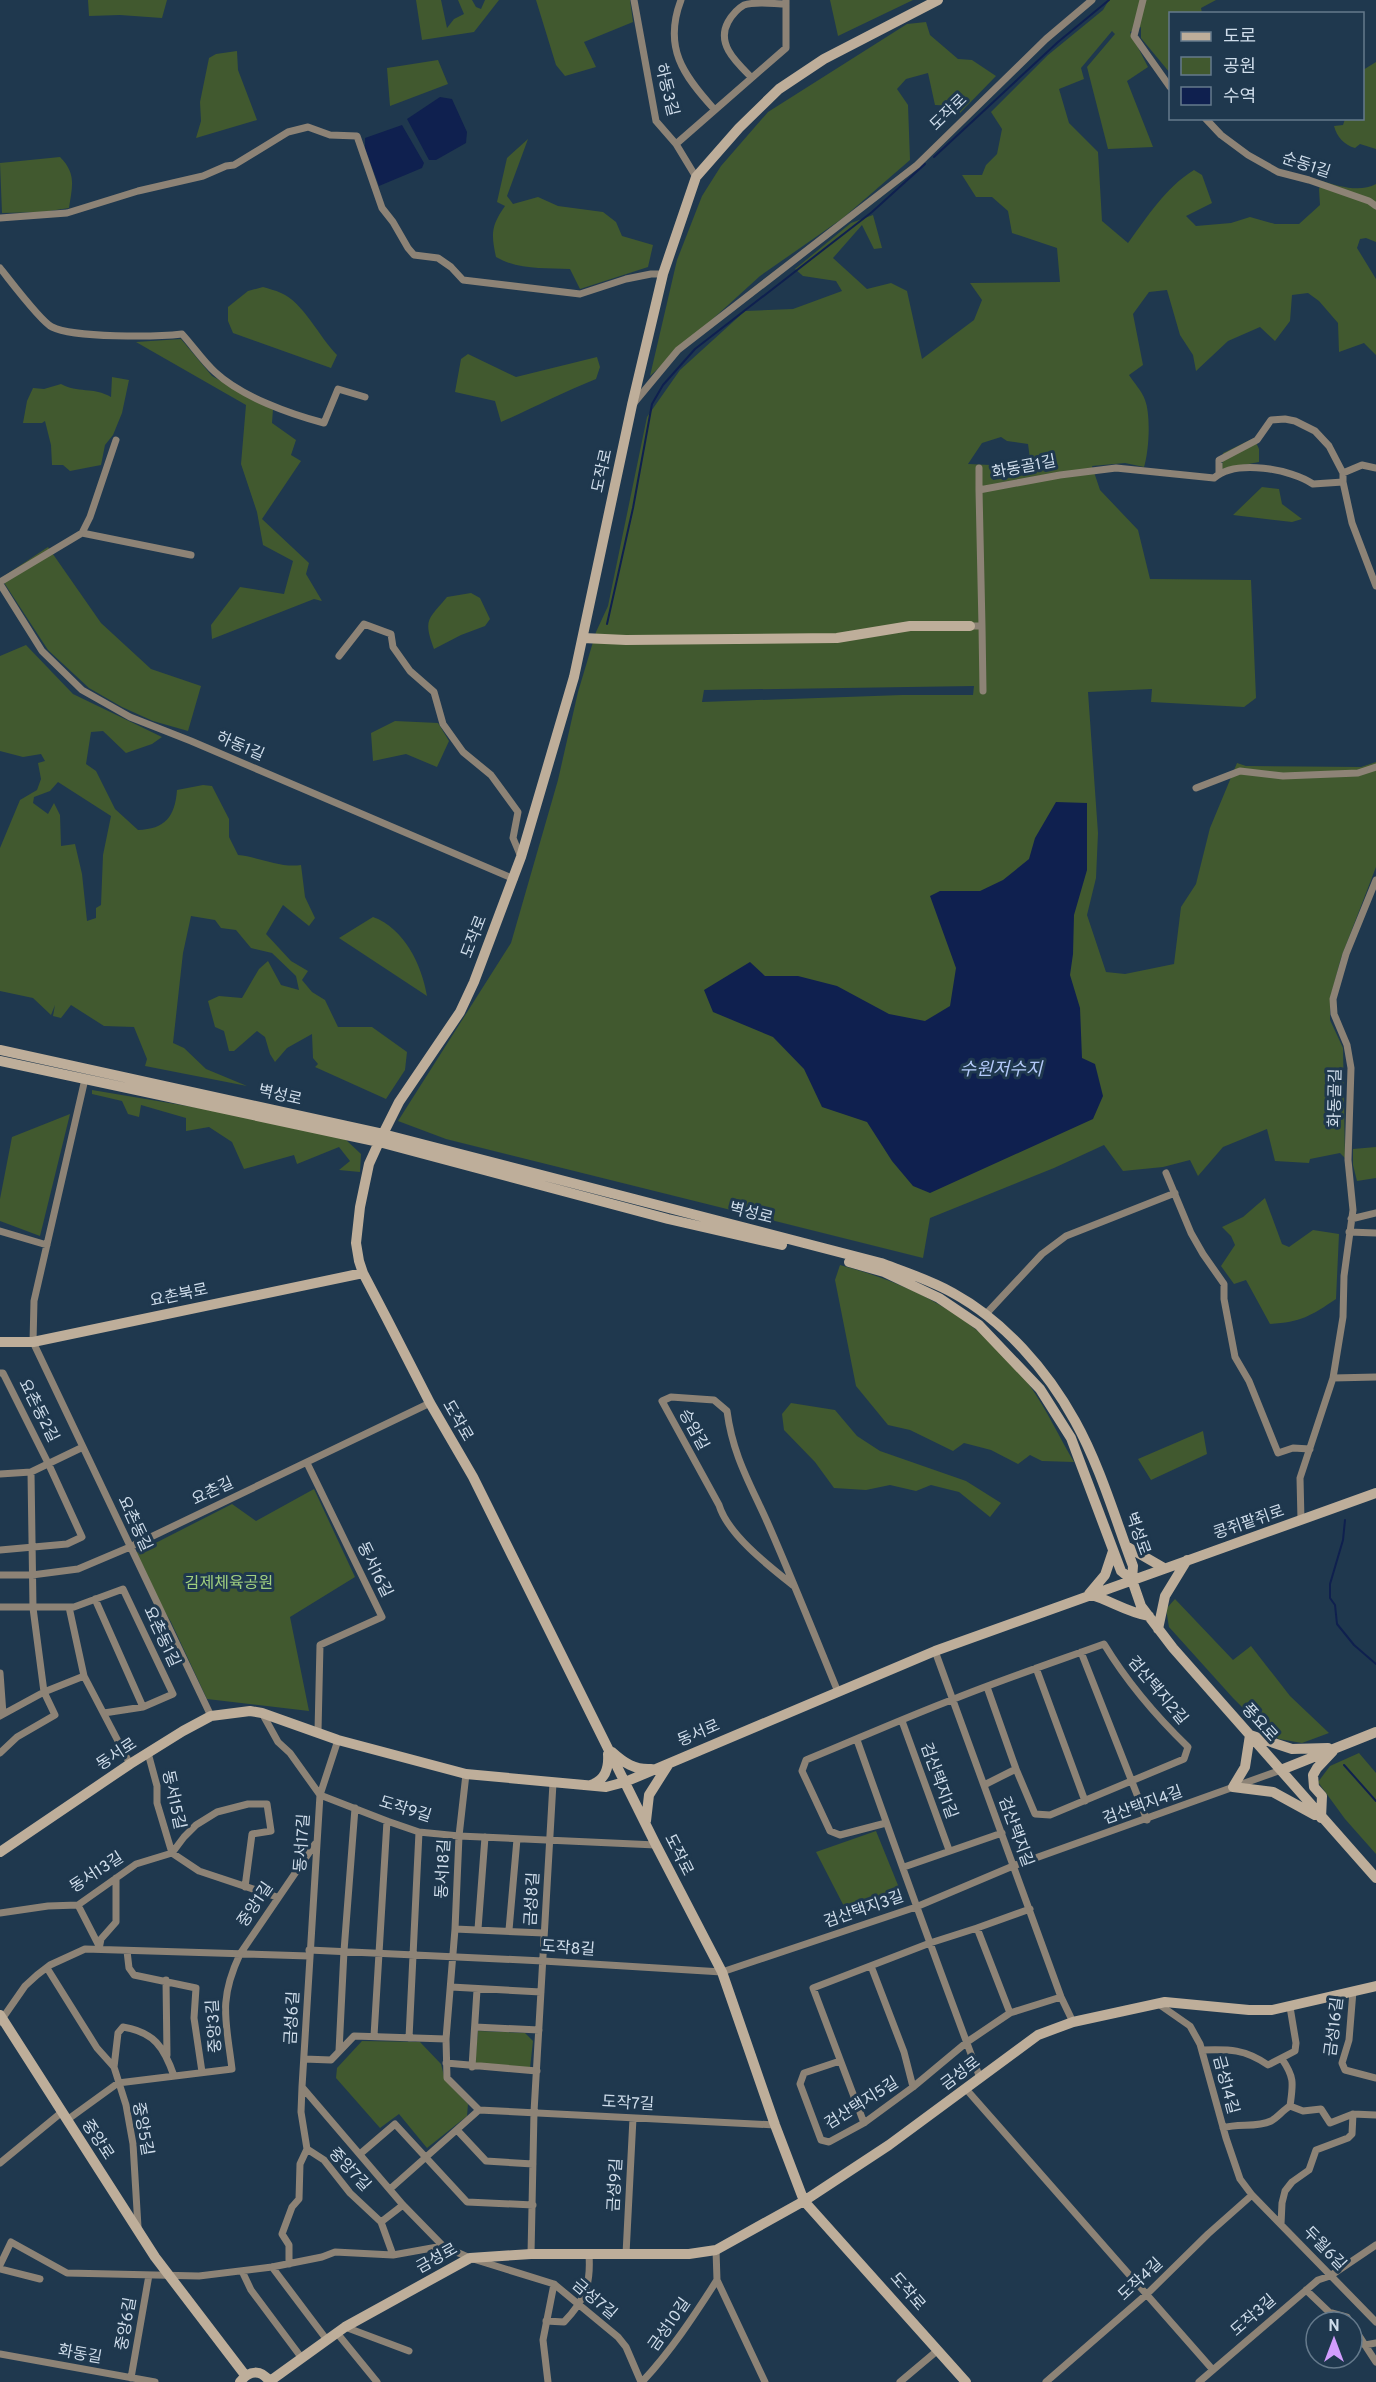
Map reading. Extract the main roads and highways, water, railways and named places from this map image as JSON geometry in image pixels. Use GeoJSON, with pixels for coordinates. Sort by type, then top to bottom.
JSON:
{"type":"FeatureCollection","features":[{"type":"Feature","properties":{"kind":"main road","name":"도작로"},"geometry":{"type":"LineString","coordinates":[[938,0],[824,59],[778,90],[739,128],[696,177],[663,274],[632,405],[574,677],[521,857],[474,982],[460,1012],[399,1101],[369,1164],[360,1207],[356,1243],[363,1273],[430,1403],[473,1477],[607,1748],[722,1972],[804,2201],[966,2382]]}},
{"type":"Feature","properties":{"kind":"main road"},"geometry":{"type":"LineString","coordinates":[[583,638],[698,640],[837,638],[910,626],[976,626]]}},
{"type":"Feature","properties":{"kind":"main road","name":"벽성로"},"geometry":{"type":"LineString","coordinates":[[0,1050],[381,1138],[881,1263],[920,1277],[954,1293],[986,1315],[1014,1339],[1042,1372],[1075,1421],[1102,1481],[1133,1566],[1132,1580]]}},
{"type":"Feature","properties":{"kind":"main road","name":"벽성로"},"geometry":{"type":"LineString","coordinates":[[0,1061],[381,1138],[668,1219],[811,1251],[884,1272],[939,1298],[979,1325],[1040,1389],[1071,1437],[1121,1571],[1132,1580]]}},
{"type":"Feature","properties":{"kind":"main road","name":"요촌북로"},"geometry":{"type":"LineString","coordinates":[[0,1342],[33,1342],[363,1273]]}},
{"type":"Feature","properties":{"kind":"main road","name":"콩쥐팥쥐로"},"geometry":{"type":"LineString","coordinates":[[1132,1580],[1376,1493]]}},
{"type":"Feature","properties":{"kind":"main road"},"geometry":{"type":"LineString","coordinates":[[1125,1545],[1164,1568]]}},
{"type":"Feature","properties":{"kind":"main road"},"geometry":{"type":"LineString","coordinates":[[1113,1551],[1105,1575],[1089,1596],[1149,1617]]}},
{"type":"Feature","properties":{"kind":"main road"},"geometry":{"type":"LineString","coordinates":[[1158,1629],[1165,1596],[1187,1560]]}},
{"type":"Feature","properties":{"kind":"main road","name":"동서로"},"geometry":{"type":"LineString","coordinates":[[0,1852],[130,1764],[211,1716],[249,1711],[262,1713],[338,1740],[466,1774],[606,1786],[625,1782],[657,1769],[935,1651],[1132,1580]]}},
{"type":"Feature","properties":{"kind":"main road","name":"풍요로"},"geometry":{"type":"LineString","coordinates":[[1132,1580],[1141,1606],[1173,1648],[1376,1878]]}},
{"type":"Feature","properties":{"kind":"main road"},"geometry":{"type":"LineString","coordinates":[[1281,1770],[1376,1732]]}},
{"type":"Feature","properties":{"kind":"main road"},"geometry":{"type":"LineString","coordinates":[[1250,1735],[1292,1749],[1335,1748],[1313,1775],[1314,1787],[1322,1796],[1321,1818],[1273,1792],[1233,1787],[1245,1767],[1250,1735]]}},
{"type":"Feature","properties":{"kind":"main road"},"geometry":{"type":"LineString","coordinates":[[607,1748],[632,1767],[657,1769]]}},
{"type":"Feature","properties":{"kind":"main road"},"geometry":{"type":"LineString","coordinates":[[588,1786],[596,1783],[605,1774],[608,1766],[607,1748]]}},
{"type":"Feature","properties":{"kind":"main road"},"geometry":{"type":"LineString","coordinates":[[646,1825],[649,1795],[668,1764]]}},
{"type":"Feature","properties":{"kind":"main road","name":"금성로"},"geometry":{"type":"LineString","coordinates":[[270,2381],[336,2333],[470,2258],[531,2254],[689,2254],[716,2250],[804,2201],[889,2145],[1038,2035],[1073,2022],[1157,2003],[1272,2010],[1376,1986]]}},
{"type":"Feature","properties":{"kind":"main road","name":"중앙로"},"geometry":{"type":"LineString","coordinates":[[1,2019],[138,2232],[243,2379]]}},
{"type":"Feature","properties":{"kind":"main road"},"geometry":{"type":"LineString","coordinates":[[243,2379],[255,2371],[264,2374],[270,2381]]}},
{"type":"Feature","properties":{"kind":"water"},"geometry":{"type":"Polygon","coordinates":[[[440,97],[452,99],[467,132],[466,143],[436,160],[429,160],[407,119],[440,97]]]}},
{"type":"Feature","properties":{"kind":"water"},"geometry":{"type":"Polygon","coordinates":[[[402,125],[424,163],[422,168],[379,186],[365,148],[365,138],[402,125]]]}},
{"type":"Feature","properties":{"kind":"water","name":"수원저수지"},"geometry":{"type":"Polygon","coordinates":[[[1056,802],[1087,803],[1087,870],[1074,915],[1070,975],[1080,1008],[1082,1058],[1095,1064],[1103,1096],[1093,1119],[930,1193],[913,1186],[892,1161],[867,1122],[822,1107],[804,1069],[773,1037],[713,1012],[704,990],[750,962],[765,976],[798,976],[837,986],[889,1014],[925,1021],[950,1006],[956,968],[930,896],[940,891],[980,891],[1003,880],[1029,859],[1035,838],[1056,802]]]}},
{"type":"Feature","properties":{"kind":"waterway"},"geometry":{"type":"LineString","coordinates":[[934,157],[1058,42],[1109,0]]}},
{"type":"Feature","properties":{"kind":"waterway"},"geometry":{"type":"LineString","coordinates":[[607,624],[633,508],[652,404],[663,385],[695,349],[872,212],[925,164]]}},
{"type":"Feature","properties":{"kind":"waterway"},"geometry":{"type":"LineString","coordinates":[[1345,1520],[1343,1540],[1330,1584],[1330,1598],[1335,1605],[1337,1624],[1354,1645],[1376,1664]]}},
{"type":"Feature","properties":{"kind":"waterway"},"geometry":{"type":"LineString","coordinates":[[1344,1765],[1376,1801]]}},
{"type":"Feature","properties":{"kind":"park label","name":"김제체육공원"},"geometry":{"type":"Point","coordinates":[229,1584]}}]}
